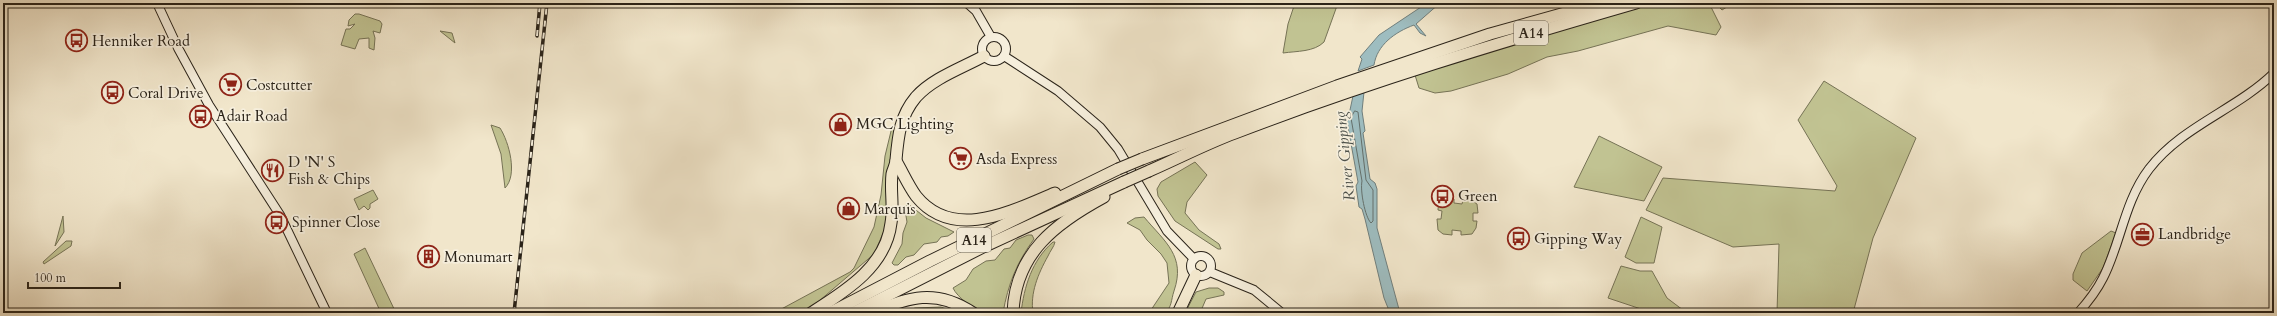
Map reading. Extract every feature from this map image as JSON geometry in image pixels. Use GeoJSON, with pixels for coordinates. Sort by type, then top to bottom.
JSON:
{"type":"FeatureCollection","features":[{"type":"Feature","properties":{"kind":"highway","name":"A14"},"geometry":{"type":"LineString","coordinates":[[830,313],[930,261],[1118,169],[1142,159],[1337,86],[1490,34],[1600,3]]}},
{"type":"Feature","properties":{"kind":"highway","name":"A14"},"geometry":{"type":"LineString","coordinates":[[853,313],[997,240],[1125,184],[1234,133],[1428,68],[1493,44],[1636,3]]}},
{"type":"Feature","properties":{"kind":"highway"},"geometry":{"type":"LineString","coordinates":[[811,313],[846,290],[858,280],[872,265],[882,250],[891,224],[892,174],[896,162],[898,135],[901,122],[917,96],[938,81],[984,56]]}},
{"type":"Feature","properties":{"kind":"highway"},"geometry":{"type":"LineString","coordinates":[[896,162],[910,186],[926,206],[948,218],[973,220],[993,218],[1107,170],[1118,169]]}},
{"type":"Feature","properties":{"kind":"highway"},"geometry":{"type":"LineString","coordinates":[[1013,313],[1017,286],[1028,261],[1040,243],[1053,229],[1125,184]]}},
{"type":"Feature","properties":{"kind":"highway"},"geometry":{"type":"LineString","coordinates":[[1178,313],[1196,276]]}},
{"type":"Feature","properties":{"kind":"highway"},"geometry":{"type":"LineString","coordinates":[[871,313],[906,299],[934,297],[954,302],[973,313]]}},
{"type":"Feature","properties":{"kind":"main road"},"geometry":{"type":"LineString","coordinates":[[157,3],[178,48],[208,105],[280,215],[327,313]]}},
{"type":"Feature","properties":{"kind":"main road"},"geometry":{"type":"LineString","coordinates":[[967,3],[976,11],[991,37]]}},
{"type":"Feature","properties":{"kind":"main road"},"geometry":{"type":"LineString","coordinates":[[991,37],[998,38],[1003,42],[1006,50],[1004,56],[995,62],[984,56],[982,45],[991,37]]}},
{"type":"Feature","properties":{"kind":"main road"},"geometry":{"type":"LineString","coordinates":[[1004,56],[1058,91],[1100,126],[1118,149],[1167,231],[1194,259]]}},
{"type":"Feature","properties":{"kind":"main road"},"geometry":{"type":"LineString","coordinates":[[2078,313],[2102,279],[2135,190],[2152,165],[2183,136],[2241,100],[2274,73]]}},
{"type":"Feature","properties":{"kind":"main road"},"geometry":{"type":"LineString","coordinates":[[1194,259],[1201,256],[1207,258],[1211,263],[1210,272]]}},
{"type":"Feature","properties":{"kind":"main road"},"geometry":{"type":"LineString","coordinates":[[1194,259],[1191,269],[1196,276],[1202,277],[1210,272]]}},
{"type":"Feature","properties":{"kind":"main road"},"geometry":{"type":"LineString","coordinates":[[1210,272],[1254,290],[1282,313]]}},
{"type":"Feature","properties":{"kind":"green space"},"geometry":{"type":"Polygon","coordinates":[[[1295,3],[1338,3],[1324,42],[1315,48],[1283,53],[1288,24],[1295,3]]]}},
{"type":"Feature","properties":{"kind":"green space"},"geometry":{"type":"Polygon","coordinates":[[[1648,3],[1709,3],[1721,27],[1716,35],[1668,26],[1578,51],[1547,57],[1508,74],[1451,91],[1435,93],[1419,88],[1415,75],[1535,36],[1648,3]]]}},
{"type":"Feature","properties":{"kind":"green space"},"geometry":{"type":"Polygon","coordinates":[[[1715,3],[1736,3],[1735,7],[1730,5],[1722,10],[1715,3]]]}},
{"type":"Feature","properties":{"kind":"green space"},"geometry":{"type":"Polygon","coordinates":[[[355,14],[380,21],[382,24],[380,33],[373,31],[375,38],[374,50],[369,48],[369,38],[359,39],[355,49],[341,45],[346,29],[350,29],[355,24],[348,26],[349,20],[355,14]]]}},
{"type":"Feature","properties":{"kind":"green space"},"geometry":{"type":"Polygon","coordinates":[[[440,31],[452,33],[455,43],[440,31]]]}},
{"type":"Feature","properties":{"kind":"green space"},"geometry":{"type":"Polygon","coordinates":[[[1824,81],[1916,138],[1873,238],[1853,313],[1777,313],[1779,244],[1733,247],[1646,210],[1663,178],[1835,191],[1837,186],[1798,120],[1824,81]]]}},
{"type":"Feature","properties":{"kind":"green space"},"geometry":{"type":"Polygon","coordinates":[[[491,125],[500,128],[511,158],[511,175],[505,188],[501,154],[491,125]]]}},
{"type":"Feature","properties":{"kind":"green space"},"geometry":{"type":"Polygon","coordinates":[[[892,127],[897,129],[888,222],[874,254],[805,313],[774,313],[850,272],[854,268],[874,227],[881,195],[885,156],[892,127]]]}},
{"type":"Feature","properties":{"kind":"green space"},"geometry":{"type":"Polygon","coordinates":[[[1599,136],[1662,167],[1644,201],[1574,187],[1599,136]]]}},
{"type":"Feature","properties":{"kind":"green space"},"geometry":{"type":"Polygon","coordinates":[[[1195,162],[1207,175],[1187,202],[1185,213],[1199,230],[1219,244],[1221,249],[1218,249],[1175,221],[1158,196],[1157,189],[1161,182],[1195,162]]]}},
{"type":"Feature","properties":{"kind":"green space"},"geometry":{"type":"Polygon","coordinates":[[[373,190],[378,199],[370,204],[370,208],[368,210],[364,206],[359,210],[354,199],[373,190]]]}},
{"type":"Feature","properties":{"kind":"green space"},"geometry":{"type":"Polygon","coordinates":[[[1445,199],[1454,199],[1454,203],[1462,204],[1463,200],[1472,201],[1477,204],[1478,213],[1473,213],[1473,221],[1477,221],[1476,228],[1472,234],[1461,235],[1461,231],[1452,230],[1452,235],[1443,234],[1438,230],[1437,219],[1441,219],[1442,211],[1438,210],[1438,206],[1445,199]]]}},
{"type":"Feature","properties":{"kind":"green space"},"geometry":{"type":"Polygon","coordinates":[[[907,203],[926,218],[954,232],[948,236],[941,237],[937,242],[924,244],[914,255],[906,257],[898,265],[894,265],[892,263],[902,244],[903,233],[907,222],[905,210],[907,203]]]}},
{"type":"Feature","properties":{"kind":"green space"},"geometry":{"type":"Polygon","coordinates":[[[63,216],[64,232],[55,246],[63,216]]]}},
{"type":"Feature","properties":{"kind":"green space"},"geometry":{"type":"Polygon","coordinates":[[[1144,217],[1166,242],[1175,259],[1177,268],[1177,279],[1170,306],[1165,313],[1149,313],[1169,283],[1167,263],[1140,230],[1127,223],[1135,218],[1144,217]]]}},
{"type":"Feature","properties":{"kind":"green space"},"geometry":{"type":"Polygon","coordinates":[[[1641,217],[1662,227],[1654,263],[1636,263],[1625,257],[1641,217]]]}},
{"type":"Feature","properties":{"kind":"green space"},"geometry":{"type":"Polygon","coordinates":[[[2111,231],[2116,233],[2103,268],[2087,291],[2073,280],[2073,274],[2082,253],[2111,231]]]}},
{"type":"Feature","properties":{"kind":"green space"},"geometry":{"type":"Polygon","coordinates":[[[1032,235],[1034,239],[1014,274],[1003,313],[988,313],[980,311],[966,303],[955,292],[953,288],[966,280],[973,269],[986,261],[995,260],[1004,249],[1010,248],[1016,240],[1032,235]]]}},
{"type":"Feature","properties":{"kind":"green space"},"geometry":{"type":"Polygon","coordinates":[[[66,241],[72,241],[71,246],[44,264],[43,262],[66,241]]]}},
{"type":"Feature","properties":{"kind":"green space"},"geometry":{"type":"Polygon","coordinates":[[[1053,242],[1055,242],[1054,246],[1041,270],[1034,291],[1032,306],[1033,313],[1021,313],[1024,293],[1030,274],[1040,257],[1053,242]]]}},
{"type":"Feature","properties":{"kind":"green space"},"geometry":{"type":"Polygon","coordinates":[[[365,248],[396,313],[381,313],[354,254],[365,248]]]}},
{"type":"Feature","properties":{"kind":"green space"},"geometry":{"type":"Polygon","coordinates":[[[1621,266],[1640,271],[1652,271],[1667,298],[1687,313],[1653,313],[1608,298],[1621,266]]]}},
{"type":"Feature","properties":{"kind":"green space"},"geometry":{"type":"Polygon","coordinates":[[[1209,288],[1218,288],[1224,292],[1224,295],[1206,299],[1200,313],[1185,313],[1196,292],[1209,288]]]}},
{"type":"Feature","properties":{"kind":"green space"},"geometry":{"type":"Polygon","coordinates":[[[941,307],[956,313],[902,313],[915,308],[941,307]]]}},
{"type":"Feature","properties":{"kind":"water"},"geometry":{"type":"Polygon","coordinates":[[[1427,3],[1440,3],[1416,24],[1426,36],[1420,33],[1414,25],[1400,31],[1383,45],[1374,65],[1358,71],[1362,59],[1360,57],[1379,35],[1427,3]]]}},
{"type":"Feature","properties":{"kind":"water"},"geometry":{"type":"Polygon","coordinates":[[[1364,92],[1362,111],[1365,131],[1363,133],[1370,179],[1375,183],[1377,189],[1377,228],[1400,313],[1390,313],[1384,298],[1365,219],[1362,209],[1359,207],[1356,186],[1358,182],[1346,116],[1350,110],[1353,96],[1364,92]]]}},
{"type":"Feature","properties":{"kind":"railway"},"geometry":{"type":"LineString","coordinates":[[537,36],[540,3]]}},
{"type":"Feature","properties":{"kind":"railway"},"geometry":{"type":"LineString","coordinates":[[514,313],[547,3]]}},
{"type":"Feature","properties":{"kind":"place","name":"Henniker Road"},"geometry":{"type":"Point","coordinates":[76,41]}},
{"type":"Feature","properties":{"kind":"place","name":"Costcutter"},"geometry":{"type":"Point","coordinates":[231,85]}},
{"type":"Feature","properties":{"kind":"place","name":"Coral Drive"},"geometry":{"type":"Point","coordinates":[112,93]}},
{"type":"Feature","properties":{"kind":"place","name":"Adair Road"},"geometry":{"type":"Point","coordinates":[201,116]}},
{"type":"Feature","properties":{"kind":"place","name":"MGC Lighting"},"geometry":{"type":"Point","coordinates":[841,124]}},
{"type":"Feature","properties":{"kind":"place","name":"Asda Express"},"geometry":{"type":"Point","coordinates":[960,159]}},
{"type":"Feature","properties":{"kind":"place","name":"D 'N' S Fish & Chips"},"geometry":{"type":"Point","coordinates":[273,171]}},
{"type":"Feature","properties":{"kind":"place","name":"Green"},"geometry":{"type":"Point","coordinates":[1443,196]}},
{"type":"Feature","properties":{"kind":"place","name":"Marquis"},"geometry":{"type":"Point","coordinates":[849,209]}},
{"type":"Feature","properties":{"kind":"place","name":"Spinner Close"},"geometry":{"type":"Point","coordinates":[277,222]}},
{"type":"Feature","properties":{"kind":"place","name":"Landbridge"},"geometry":{"type":"Point","coordinates":[2143,234]}},
{"type":"Feature","properties":{"kind":"place","name":"Gipping Way"},"geometry":{"type":"Point","coordinates":[1519,239]}},
{"type":"Feature","properties":{"kind":"place","name":"Monumart"},"geometry":{"type":"Point","coordinates":[428,257]}},
{"type":"Feature","properties":{"kind":"water label","name":"River Gipping"},"geometry":{"type":"Point","coordinates":[1345,156]}}]}
